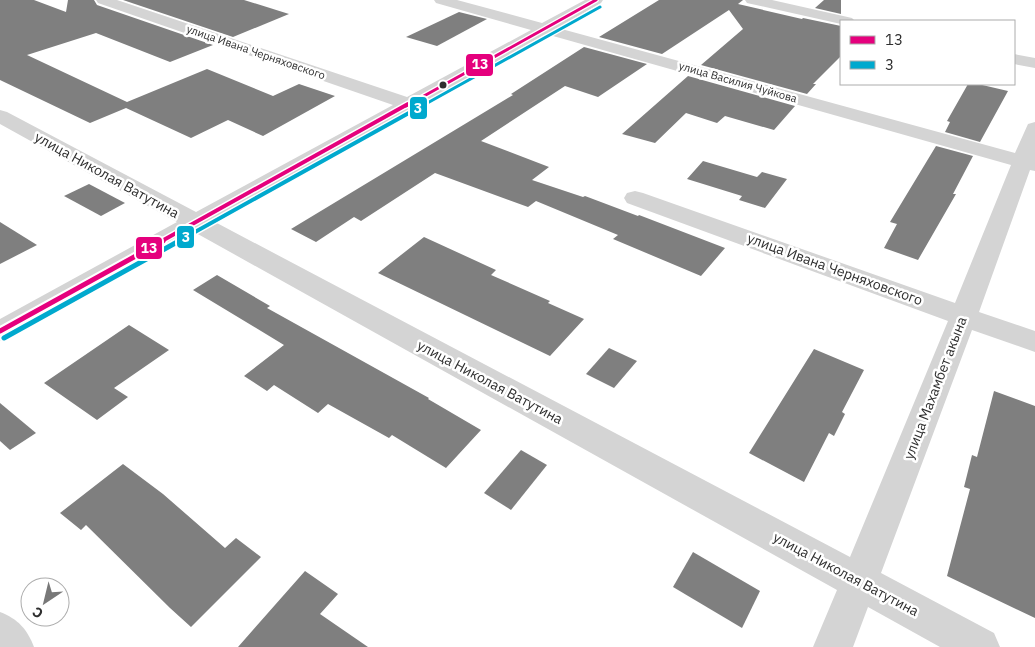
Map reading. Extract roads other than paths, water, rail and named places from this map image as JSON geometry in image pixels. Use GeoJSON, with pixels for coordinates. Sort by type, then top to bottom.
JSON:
{"type":"FeatureCollection","features":[{"type":"Feature","properties":{"kind":"street","name":"улица Ивана Черняховского"},"geometry":{"type":"LineString","coordinates":[[103,0],[410,104]]}},
{"type":"Feature","properties":{"kind":"street","name":"улица Василия Чуйкова"},"geometry":{"type":"LineString","coordinates":[[441,0],[1028,163]]}},
{"type":"Feature","properties":{"kind":"street"},"geometry":{"type":"LineString","coordinates":[[0,331],[596,0]]}},
{"type":"Feature","properties":{"kind":"street"},"geometry":{"type":"LineString","coordinates":[[752,0],[842,20]]}},
{"type":"Feature","properties":{"kind":"street"},"geometry":{"type":"LineString","coordinates":[[1015,59],[1035,63]]}},
{"type":"Feature","properties":{"kind":"street","name":"улица Николая Ватутина"},"geometry":{"type":"LineString","coordinates":[[0,116],[980,647]]}},
{"type":"Feature","properties":{"kind":"street","name":"улица Махамбет акына"},"geometry":{"type":"LineString","coordinates":[[833,647],[964,316],[1028,163],[1035,128]]}},
{"type":"Feature","properties":{"kind":"street","name":"улица Ивана Черняховского"},"geometry":{"type":"LineString","coordinates":[[634,198],[1035,342]]}},
{"type":"Feature","properties":{"kind":"street"},"geometry":{"type":"LineString","coordinates":[[0,632],[14,647]]}}]}
